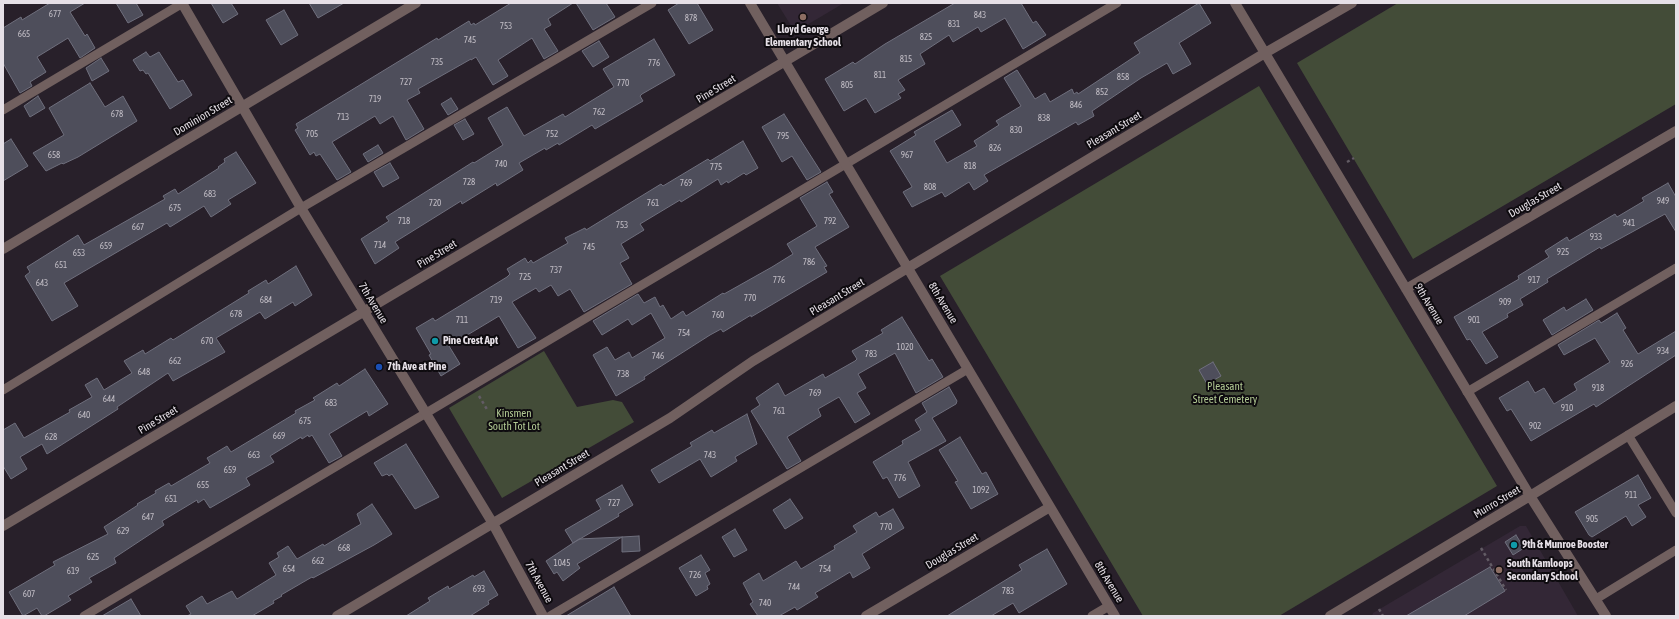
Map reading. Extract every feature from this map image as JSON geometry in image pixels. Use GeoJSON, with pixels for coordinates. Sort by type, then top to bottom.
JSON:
{"type":"FeatureCollection","features":[{"type":"Feature","properties":{"kind":"street","name":"7th Avenue"},"geometry":{"type":"LineString","coordinates":[[183,3],[301,208],[492,522],[543,616]]}},
{"type":"Feature","properties":{"kind":"street","name":"Dominion Street"},"geometry":{"type":"LineString","coordinates":[[3,249],[416,3]]}},
{"type":"Feature","properties":{"kind":"street","name":"8th Avenue"},"geometry":{"type":"LineString","coordinates":[[750,3],[1116,616]]}},
{"type":"Feature","properties":{"kind":"street","name":"Pine Street"},"geometry":{"type":"LineString","coordinates":[[3,526],[883,3]]}},
{"type":"Feature","properties":{"kind":"street","name":"9th Avenue"},"geometry":{"type":"LineString","coordinates":[[1235,3],[1467,392],[1530,496],[1606,616]]}},
{"type":"Feature","properties":{"kind":"street","name":"Pleasant Street"},"geometry":{"type":"LineString","coordinates":[[337,616],[492,522],[670,418],[753,361],[1265,53],[1352,3]]}},
{"type":"Feature","properties":{"kind":"street","name":"Douglas Street"},"geometry":{"type":"LineString","coordinates":[[1406,289],[1676,131]]}},
{"type":"Feature","properties":{"kind":"street","name":"Munro Street"},"geometry":{"type":"LineString","coordinates":[[1330,616],[1676,406]]}},
{"type":"Feature","properties":{"kind":"street","name":"Douglas Street"},"geometry":{"type":"LineString","coordinates":[[866,616],[1050,507]]}},
{"type":"Feature","properties":{"kind":"lane"},"geometry":{"type":"LineString","coordinates":[[3,110],[183,3]]}},
{"type":"Feature","properties":{"kind":"lane"},"geometry":{"type":"LineString","coordinates":[[3,390],[301,208],[652,3]]}},
{"type":"Feature","properties":{"kind":"lane"},"geometry":{"type":"LineString","coordinates":[[84,616],[1117,3]]}},
{"type":"Feature","properties":{"kind":"lane"},"geometry":{"type":"LineString","coordinates":[[1467,392],[1676,268]]}},
{"type":"Feature","properties":{"kind":"lane"},"geometry":{"type":"LineString","coordinates":[[550,616],[968,369]]}},
{"type":"Feature","properties":{"kind":"lane"},"geometry":{"type":"LineString","coordinates":[[1628,435],[1676,513]]}},
{"type":"Feature","properties":{"kind":"lane"},"geometry":{"type":"LineString","coordinates":[[1596,599],[1676,550]]}},
{"type":"Feature","properties":{"kind":"lane"},"geometry":{"type":"LineString","coordinates":[[1092,616],[1109,606]]}},
{"type":"Feature","properties":{"kind":"path"},"geometry":{"type":"LineString","coordinates":[[1347,162],[1354,158]]}},
{"type":"Feature","properties":{"kind":"path"},"geometry":{"type":"LineString","coordinates":[[1481,548],[1506,590]]}},
{"type":"Feature","properties":{"kind":"path"},"geometry":{"type":"LineString","coordinates":[[1379,609],[1383,616]]}},
{"type":"Feature","properties":{"kind":"shaded area","name":"Lloyd George Elementary School"},"geometry":{"type":"Polygon","coordinates":[[[777,3],[844,3],[795,32],[777,3]]]}},
{"type":"Feature","properties":{"kind":"shaded area","name":"South Kamloops Secondary School"},"geometry":{"type":"Polygon","coordinates":[[[1520,526],[1526,526],[1578,616],[1372,616],[1373,613],[1520,526]]]}},
{"type":"Feature","properties":{"kind":"green space"},"geometry":{"type":"Polygon","coordinates":[[[1398,3],[1676,3],[1676,104],[1413,259],[1297,63],[1398,3]]]}},
{"type":"Feature","properties":{"kind":"green space","name":"Pleasant Street Cemetery"},"geometry":{"type":"Polygon","coordinates":[[[1259,86],[1497,486],[1279,616],[1143,616],[940,276],[1259,86]]]}},
{"type":"Feature","properties":{"kind":"green space","name":"Kinsmen South Tot Lot"},"geometry":{"type":"Polygon","coordinates":[[[544,351],[577,407],[613,400],[622,402],[634,422],[502,498],[449,408],[544,351]]]}},
{"type":"Feature","properties":{"kind":"building"},"geometry":{"type":"Polygon","coordinates":[[[50,3],[85,3],[70,12],[85,36],[87,34],[95,48],[80,58],[68,38],[37,57],[46,72],[30,82],[32,86],[20,93],[3,63],[3,28],[21,17],[22,20],[50,3]]]}},
{"type":"Feature","properties":{"kind":"building"},"geometry":{"type":"Polygon","coordinates":[[[116,3],[136,3],[143,15],[128,23],[116,3]]]}},
{"type":"Feature","properties":{"kind":"building"},"geometry":{"type":"Polygon","coordinates":[[[211,3],[231,3],[238,14],[223,23],[211,3]]]}},
{"type":"Feature","properties":{"kind":"building"},"geometry":{"type":"Polygon","coordinates":[[[309,3],[344,3],[318,18],[309,3]]]}},
{"type":"Feature","properties":{"kind":"building"},"geometry":{"type":"Polygon","coordinates":[[[511,3],[573,3],[548,19],[551,25],[544,29],[558,51],[544,59],[532,38],[498,60],[508,76],[493,85],[476,57],[418,89],[420,93],[407,100],[424,129],[406,140],[393,116],[380,124],[375,116],[332,142],[351,172],[337,180],[320,154],[316,156],[314,152],[310,155],[295,130],[298,128],[296,124],[437,38],[438,40],[469,21],[471,25],[474,23],[475,25],[511,3]]]}},
{"type":"Feature","properties":{"kind":"building"},"geometry":{"type":"Polygon","coordinates":[[[576,3],[606,3],[615,17],[593,30],[576,3]]]}},
{"type":"Feature","properties":{"kind":"building"},"geometry":{"type":"Polygon","coordinates":[[[679,3],[697,3],[713,30],[689,44],[668,10],[679,3]]]}},
{"type":"Feature","properties":{"kind":"building"},"geometry":{"type":"Polygon","coordinates":[[[955,3],[1021,3],[1033,23],[1036,21],[1046,35],[1023,49],[1005,18],[981,32],[978,27],[953,42],[949,35],[920,54],[925,64],[898,80],[905,90],[898,94],[901,98],[875,113],[866,98],[844,111],[825,79],[853,62],[855,64],[885,44],[955,3]]]}},
{"type":"Feature","properties":{"kind":"building"},"geometry":{"type":"Polygon","coordinates":[[[1199,3],[1211,23],[1179,43],[1191,64],[1173,74],[1167,63],[1141,78],[1092,111],[1094,116],[1078,125],[1076,122],[984,175],[988,181],[974,190],[969,182],[945,197],[942,192],[912,207],[903,192],[912,187],[890,151],[916,135],[914,132],[952,110],[961,125],[934,141],[947,163],[977,146],[974,141],[999,125],[996,121],[1021,106],[1004,78],[1017,70],[1035,99],[1045,93],[1050,102],[1072,89],[1074,94],[1077,92],[1078,94],[1140,53],[1134,43],[1199,3]]]}},
{"type":"Feature","properties":{"kind":"building"},"geometry":{"type":"Polygon","coordinates":[[[284,10],[298,35],[281,45],[266,20],[284,10]]]}},
{"type":"Feature","properties":{"kind":"building"},"geometry":{"type":"Polygon","coordinates":[[[654,39],[675,75],[642,94],[640,96],[643,101],[595,129],[592,125],[559,145],[558,143],[546,150],[545,148],[519,163],[523,170],[497,186],[496,183],[462,204],[461,201],[395,242],[399,248],[375,264],[361,239],[389,221],[386,217],[473,162],[474,163],[503,145],[488,118],[507,107],[524,136],[563,114],[565,117],[614,87],[603,69],[654,39]]]}},
{"type":"Feature","properties":{"kind":"building"},"geometry":{"type":"Polygon","coordinates":[[[599,41],[609,57],[593,67],[582,51],[599,41]]]}},
{"type":"Feature","properties":{"kind":"building"},"geometry":{"type":"Polygon","coordinates":[[[146,52],[150,57],[159,52],[178,82],[183,80],[192,95],[170,109],[148,73],[146,74],[143,70],[140,71],[133,60],[146,52]]]}},
{"type":"Feature","properties":{"kind":"building"},"geometry":{"type":"Polygon","coordinates":[[[101,58],[109,71],[92,81],[86,68],[101,58]]]}},
{"type":"Feature","properties":{"kind":"building"},"geometry":{"type":"Polygon","coordinates":[[[90,83],[105,107],[123,96],[137,121],[78,157],[46,171],[33,153],[64,135],[49,108],[90,83]]]}},
{"type":"Feature","properties":{"kind":"building"},"geometry":{"type":"Polygon","coordinates":[[[38,96],[45,108],[30,117],[24,106],[38,96]]]}},
{"type":"Feature","properties":{"kind":"building"},"geometry":{"type":"Polygon","coordinates":[[[451,98],[458,109],[448,115],[441,104],[451,98]]]}},
{"type":"Feature","properties":{"kind":"building"},"geometry":{"type":"Polygon","coordinates":[[[784,114],[821,172],[807,180],[792,156],[782,162],[762,127],[784,114]]]}},
{"type":"Feature","properties":{"kind":"building"},"geometry":{"type":"Polygon","coordinates":[[[465,119],[474,134],[463,140],[454,125],[465,119]]]}},
{"type":"Feature","properties":{"kind":"building"},"geometry":{"type":"Polygon","coordinates":[[[11,139],[28,166],[3,181],[3,144],[11,139]]]}},
{"type":"Feature","properties":{"kind":"building"},"geometry":{"type":"Polygon","coordinates":[[[743,141],[758,168],[746,175],[744,173],[728,183],[727,181],[721,185],[718,179],[681,202],[680,200],[640,224],[644,230],[621,244],[629,258],[620,263],[632,284],[584,312],[570,289],[558,296],[551,285],[539,292],[536,288],[512,302],[536,338],[518,348],[499,316],[449,346],[460,364],[441,376],[429,355],[431,354],[416,328],[433,318],[435,321],[507,277],[510,274],[507,269],[525,258],[528,263],[531,260],[533,263],[568,243],[565,238],[585,228],[586,230],[661,184],[663,186],[708,159],[710,161],[743,141]]]}},
{"type":"Feature","properties":{"kind":"building"},"geometry":{"type":"Polygon","coordinates":[[[378,145],[383,153],[368,162],[363,154],[378,145]]]}},
{"type":"Feature","properties":{"kind":"building"},"geometry":{"type":"Polygon","coordinates":[[[236,152],[256,183],[228,200],[231,204],[211,217],[204,206],[170,227],[167,223],[64,283],[78,306],[52,321],[25,276],[30,272],[27,267],[78,235],[84,245],[165,199],[163,196],[175,189],[178,194],[219,168],[218,167],[225,162],[224,159],[236,152]]]}},
{"type":"Feature","properties":{"kind":"building"},"geometry":{"type":"Polygon","coordinates":[[[390,163],[399,178],[383,187],[374,172],[390,163]]]}},
{"type":"Feature","properties":{"kind":"building"},"geometry":{"type":"Polygon","coordinates":[[[827,182],[833,192],[829,194],[849,227],[815,247],[827,266],[824,267],[827,272],[751,317],[751,315],[723,332],[721,329],[710,335],[644,377],[645,379],[616,396],[593,355],[607,347],[615,360],[629,352],[632,358],[665,338],[651,313],[632,325],[628,319],[602,335],[593,321],[638,294],[644,303],[655,297],[660,307],[663,305],[671,319],[683,311],[686,316],[723,293],[724,294],[772,267],[793,254],[787,244],[817,226],[800,198],[827,182]]]}},
{"type":"Feature","properties":{"kind":"building"},"geometry":{"type":"Polygon","coordinates":[[[1668,183],[1676,197],[1676,232],[1665,214],[1601,249],[1600,247],[1547,279],[1548,282],[1520,299],[1523,305],[1507,314],[1508,317],[1482,332],[1498,357],[1486,364],[1470,339],[1467,340],[1454,317],[1519,279],[1518,276],[1549,257],[1545,251],[1567,237],[1569,241],[1615,214],[1617,217],[1644,201],[1642,198],[1668,183]]]}},
{"type":"Feature","properties":{"kind":"building"},"geometry":{"type":"Polygon","coordinates":[[[296,266],[312,295],[295,306],[293,302],[265,319],[260,312],[216,338],[225,352],[173,381],[168,373],[117,407],[118,409],[47,454],[42,444],[20,457],[27,469],[11,479],[3,466],[3,430],[15,423],[24,438],[70,412],[69,410],[92,397],[85,385],[97,378],[104,390],[132,373],[124,361],[143,350],[145,354],[171,338],[173,340],[249,293],[248,291],[266,280],[268,284],[296,266]]]}},
{"type":"Feature","properties":{"kind":"building"},"geometry":{"type":"Polygon","coordinates":[[[1586,299],[1593,310],[1552,335],[1543,320],[1564,307],[1566,311],[1586,299]]]}},
{"type":"Feature","properties":{"kind":"building"},"geometry":{"type":"Polygon","coordinates":[[[1617,313],[1626,328],[1623,330],[1638,354],[1676,331],[1676,355],[1596,407],[1594,404],[1531,441],[1511,409],[1507,411],[1499,398],[1528,381],[1535,393],[1544,388],[1554,404],[1577,390],[1574,384],[1610,362],[1595,338],[1564,355],[1558,345],[1599,320],[1601,323],[1617,313]]]}},
{"type":"Feature","properties":{"kind":"building"},"geometry":{"type":"Polygon","coordinates":[[[902,317],[929,361],[932,359],[943,377],[916,393],[895,353],[858,374],[866,388],[857,393],[870,414],[855,423],[839,397],[818,409],[821,416],[787,437],[801,461],[787,469],[751,411],[760,405],[756,398],[778,383],[785,396],[823,374],[825,378],[855,361],[857,359],[852,351],[883,333],[881,330],[902,317]]]}},
{"type":"Feature","properties":{"kind":"building"},"geometry":{"type":"Polygon","coordinates":[[[1213,362],[1221,376],[1207,384],[1199,370],[1213,362]]]}},
{"type":"Feature","properties":{"kind":"building"},"geometry":{"type":"Polygon","coordinates":[[[365,369],[388,404],[369,416],[367,411],[329,434],[342,456],[329,463],[312,435],[309,437],[308,435],[302,439],[301,437],[270,456],[274,462],[246,478],[250,485],[210,508],[204,499],[198,503],[197,500],[162,521],[164,525],[114,558],[116,563],[89,578],[92,582],[68,596],[71,600],[44,616],[42,616],[37,608],[23,616],[9,592],[55,565],[53,562],[108,534],[104,527],[156,493],[155,491],[169,483],[171,486],[210,463],[207,458],[227,446],[231,452],[296,413],[295,411],[315,400],[313,398],[337,383],[339,386],[365,369]]]}},
{"type":"Feature","properties":{"kind":"building"},"geometry":{"type":"Polygon","coordinates":[[[949,387],[957,401],[956,404],[932,418],[946,441],[908,462],[920,486],[899,498],[887,477],[883,479],[873,462],[903,444],[902,441],[921,430],[915,420],[927,412],[922,403],[949,387]]]}},
{"type":"Feature","properties":{"kind":"building"},"geometry":{"type":"Polygon","coordinates":[[[747,414],[757,444],[735,457],[737,461],[711,477],[700,459],[659,483],[651,470],[692,446],[690,443],[712,430],[714,433],[747,414]]]}},
{"type":"Feature","properties":{"kind":"building"},"geometry":{"type":"Polygon","coordinates":[[[960,437],[982,474],[986,472],[998,494],[971,509],[955,482],[958,481],[939,450],[960,437]]]}},
{"type":"Feature","properties":{"kind":"building"},"geometry":{"type":"Polygon","coordinates":[[[406,444],[439,497],[415,509],[392,474],[389,476],[387,474],[382,476],[374,463],[406,444]]]}},
{"type":"Feature","properties":{"kind":"building"},"geometry":{"type":"Polygon","coordinates":[[[1638,475],[1651,498],[1638,505],[1646,517],[1632,526],[1626,516],[1592,537],[1589,535],[1575,512],[1638,475]]]}},
{"type":"Feature","properties":{"kind":"building"},"geometry":{"type":"Polygon","coordinates":[[[622,485],[633,505],[618,514],[619,516],[573,543],[565,530],[601,509],[596,500],[622,485]]]}},
{"type":"Feature","properties":{"kind":"building"},"geometry":{"type":"Polygon","coordinates":[[[790,499],[803,518],[785,529],[773,510],[790,499]]]}},
{"type":"Feature","properties":{"kind":"building"},"geometry":{"type":"Polygon","coordinates":[[[372,504],[392,534],[374,545],[281,595],[282,596],[273,601],[274,603],[252,616],[187,616],[191,614],[186,606],[202,596],[207,604],[232,591],[237,599],[276,575],[269,563],[279,557],[277,553],[288,546],[297,559],[323,544],[324,546],[361,524],[357,514],[372,504]]]}},
{"type":"Feature","properties":{"kind":"building"},"geometry":{"type":"Polygon","coordinates":[[[893,509],[904,528],[862,554],[870,568],[853,578],[850,572],[815,593],[818,597],[797,610],[795,607],[779,616],[758,616],[750,604],[753,602],[743,583],[759,573],[763,581],[796,561],[801,569],[835,549],[834,546],[857,532],[853,526],[876,512],[879,517],[893,509]]]}},
{"type":"Feature","properties":{"kind":"building"},"geometry":{"type":"Polygon","coordinates":[[[735,529],[747,550],[734,557],[722,537],[735,529]]]}},
{"type":"Feature","properties":{"kind":"building","name":"9th & Munroe Booster"},"geometry":{"type":"Polygon","coordinates":[[[1516,535],[1524,548],[1513,555],[1505,542],[1516,535]]]}},
{"type":"Feature","properties":{"kind":"building"},"geometry":{"type":"Polygon","coordinates":[[[639,536],[640,551],[622,552],[622,537],[639,536]]]}},
{"type":"Feature","properties":{"kind":"building"},"geometry":{"type":"Polygon","coordinates":[[[622,537],[577,564],[580,568],[563,581],[557,572],[554,574],[546,561],[579,539],[622,537]]]}},
{"type":"Feature","properties":{"kind":"building"},"geometry":{"type":"Polygon","coordinates":[[[1047,549],[1067,584],[1019,613],[1013,603],[991,616],[947,616],[1022,570],[1019,565],[1047,549]]]}},
{"type":"Feature","properties":{"kind":"building"},"geometry":{"type":"Polygon","coordinates":[[[701,555],[710,570],[705,573],[710,584],[707,586],[708,589],[696,596],[679,568],[701,555]]]}},
{"type":"Feature","properties":{"kind":"building"},"geometry":{"type":"Polygon","coordinates":[[[1490,567],[1505,591],[1464,616],[1406,616],[1490,567]]]}},
{"type":"Feature","properties":{"kind":"building"},"geometry":{"type":"Polygon","coordinates":[[[484,571],[498,595],[488,601],[489,604],[470,616],[406,616],[430,601],[428,598],[448,586],[449,589],[473,575],[474,577],[484,571]]]}},
{"type":"Feature","properties":{"kind":"building"},"geometry":{"type":"Polygon","coordinates":[[[614,587],[631,616],[566,616],[614,587]]]}},
{"type":"Feature","properties":{"kind":"building"},"geometry":{"type":"Polygon","coordinates":[[[131,599],[141,616],[102,616],[131,599]]]}},
{"type":"Feature","properties":{"kind":"place","name":"Lloyd George Elementary School"},"geometry":{"type":"Point","coordinates":[803,17]}},
{"type":"Feature","properties":{"kind":"place","name":"Pine Crest Apt"},"geometry":{"type":"Point","coordinates":[435,341]}},
{"type":"Feature","properties":{"kind":"place","name":"7th Ave at Pine"},"geometry":{"type":"Point","coordinates":[379,367]}},
{"type":"Feature","properties":{"kind":"place","name":"9th & Munroe Booster"},"geometry":{"type":"Point","coordinates":[1514,545]}},
{"type":"Feature","properties":{"kind":"place","name":"South Kamloops Secondary School"},"geometry":{"type":"Point","coordinates":[1499,570]}}]}
